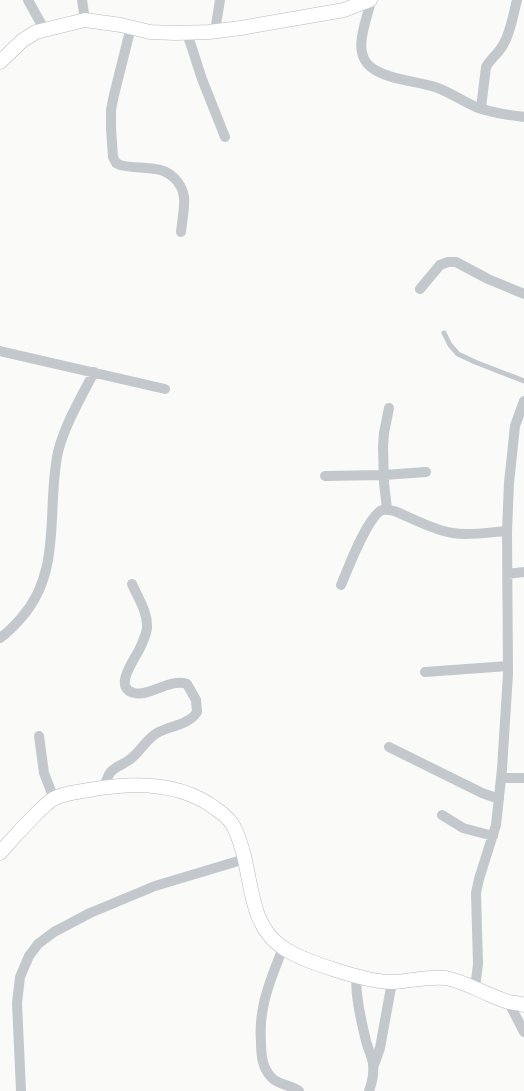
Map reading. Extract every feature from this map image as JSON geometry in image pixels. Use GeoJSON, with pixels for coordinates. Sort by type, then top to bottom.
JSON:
{"type":"FeatureCollection","features":[{"type":"Feature","properties":{"kind":"street"},"geometry":{"type":"LineString","coordinates":[[28,0],[44,29]]}},
{"type":"Feature","properties":{"kind":"street"},"geometry":{"type":"LineString","coordinates":[[82,0],[85,20]]}},
{"type":"Feature","properties":{"kind":"street"},"geometry":{"type":"LineString","coordinates":[[220,0],[220,31]]}},
{"type":"Feature","properties":{"kind":"street"},"geometry":{"type":"LineString","coordinates":[[0,62],[24,40],[36,32],[85,20],[150,32],[186,33],[220,31],[344,10],[371,0]]}},
{"type":"Feature","properties":{"kind":"street"},"geometry":{"type":"LineString","coordinates":[[371,0],[362,36],[361,49],[363,57],[368,64],[387,75],[436,88],[474,106],[493,112],[524,117]]}},
{"type":"Feature","properties":{"kind":"street"},"geometry":{"type":"LineString","coordinates":[[481,108],[486,67],[506,41],[517,0]]}},
{"type":"Feature","properties":{"kind":"street"},"geometry":{"type":"LineString","coordinates":[[131,27],[112,110],[113,158],[120,166],[158,169],[170,173],[175,178],[184,199],[181,232]]}},
{"type":"Feature","properties":{"kind":"street"},"geometry":{"type":"LineString","coordinates":[[186,33],[225,137]]}},
{"type":"Feature","properties":{"kind":"street"},"geometry":{"type":"LineString","coordinates":[[420,289],[440,265],[456,262],[488,279],[524,294]]}},
{"type":"Feature","properties":{"kind":"street"},"geometry":{"type":"LineString","coordinates":[[0,351],[165,388]]}},
{"type":"Feature","properties":{"kind":"street"},"geometry":{"type":"LineString","coordinates":[[0,638],[12,628],[30,607],[42,586],[50,552],[54,482],[58,453],[64,433],[94,372]]}},
{"type":"Feature","properties":{"kind":"street"},"geometry":{"type":"LineString","coordinates":[[475,988],[478,964],[476,893],[478,879],[496,825],[501,778],[508,666],[507,531],[515,426],[524,401]]}},
{"type":"Feature","properties":{"kind":"street"},"geometry":{"type":"LineString","coordinates":[[387,509],[383,446],[389,408]]}},
{"type":"Feature","properties":{"kind":"street"},"geometry":{"type":"LineString","coordinates":[[325,476],[426,472]]}},
{"type":"Feature","properties":{"kind":"street"},"geometry":{"type":"LineString","coordinates":[[341,585],[366,530],[379,513],[387,509],[440,530],[453,533],[507,531]]}},
{"type":"Feature","properties":{"kind":"street"},"geometry":{"type":"LineString","coordinates":[[508,574],[524,572]]}},
{"type":"Feature","properties":{"kind":"street"},"geometry":{"type":"LineString","coordinates":[[104,787],[111,772],[132,758],[150,738],[168,728],[194,718],[197,712],[196,700],[187,684],[178,682],[138,694],[129,691],[126,687],[126,674],[140,649],[147,627],[142,603],[132,584]]}},
{"type":"Feature","properties":{"kind":"street"},"geometry":{"type":"LineString","coordinates":[[425,672],[508,666]]}},
{"type":"Feature","properties":{"kind":"street"},"geometry":{"type":"LineString","coordinates":[[39,736],[43,766],[54,799]]}},
{"type":"Feature","properties":{"kind":"street"},"geometry":{"type":"LineString","coordinates":[[389,747],[482,793],[499,799]]}},
{"type":"Feature","properties":{"kind":"street"},"geometry":{"type":"LineString","coordinates":[[501,778],[524,778]]}},
{"type":"Feature","properties":{"kind":"street"},"geometry":{"type":"LineString","coordinates":[[0,853],[19,830],[54,799],[66,794],[128,785],[154,785],[174,788],[211,805],[226,816],[233,826],[246,864],[259,920],[266,932],[283,948],[307,959],[357,976],[392,982],[425,978],[456,980],[508,1002],[524,1005]]}},
{"type":"Feature","properties":{"kind":"street"},"geometry":{"type":"LineString","coordinates":[[442,816],[463,828],[492,836]]}},
{"type":"Feature","properties":{"kind":"street"},"geometry":{"type":"LineString","coordinates":[[21,1091],[17,1003],[20,977],[38,944],[54,932],[90,913],[155,886],[246,864]]}},
{"type":"Feature","properties":{"kind":"street"},"geometry":{"type":"LineString","coordinates":[[283,948],[263,1004],[261,1019],[262,1063],[276,1082],[300,1091]]}},
{"type":"Feature","properties":{"kind":"street"},"geometry":{"type":"LineString","coordinates":[[357,976],[356,987],[363,1028],[373,1066]]}},
{"type":"Feature","properties":{"kind":"street"},"geometry":{"type":"LineString","coordinates":[[369,1091],[373,1066],[380,1048],[392,982]]}},
{"type":"Feature","properties":{"kind":"street"},"geometry":{"type":"LineString","coordinates":[[508,1002],[524,1032]]}},
{"type":"Feature","properties":{"kind":"lane"},"geometry":{"type":"LineString","coordinates":[[444,334],[458,354],[524,381]]}}]}
